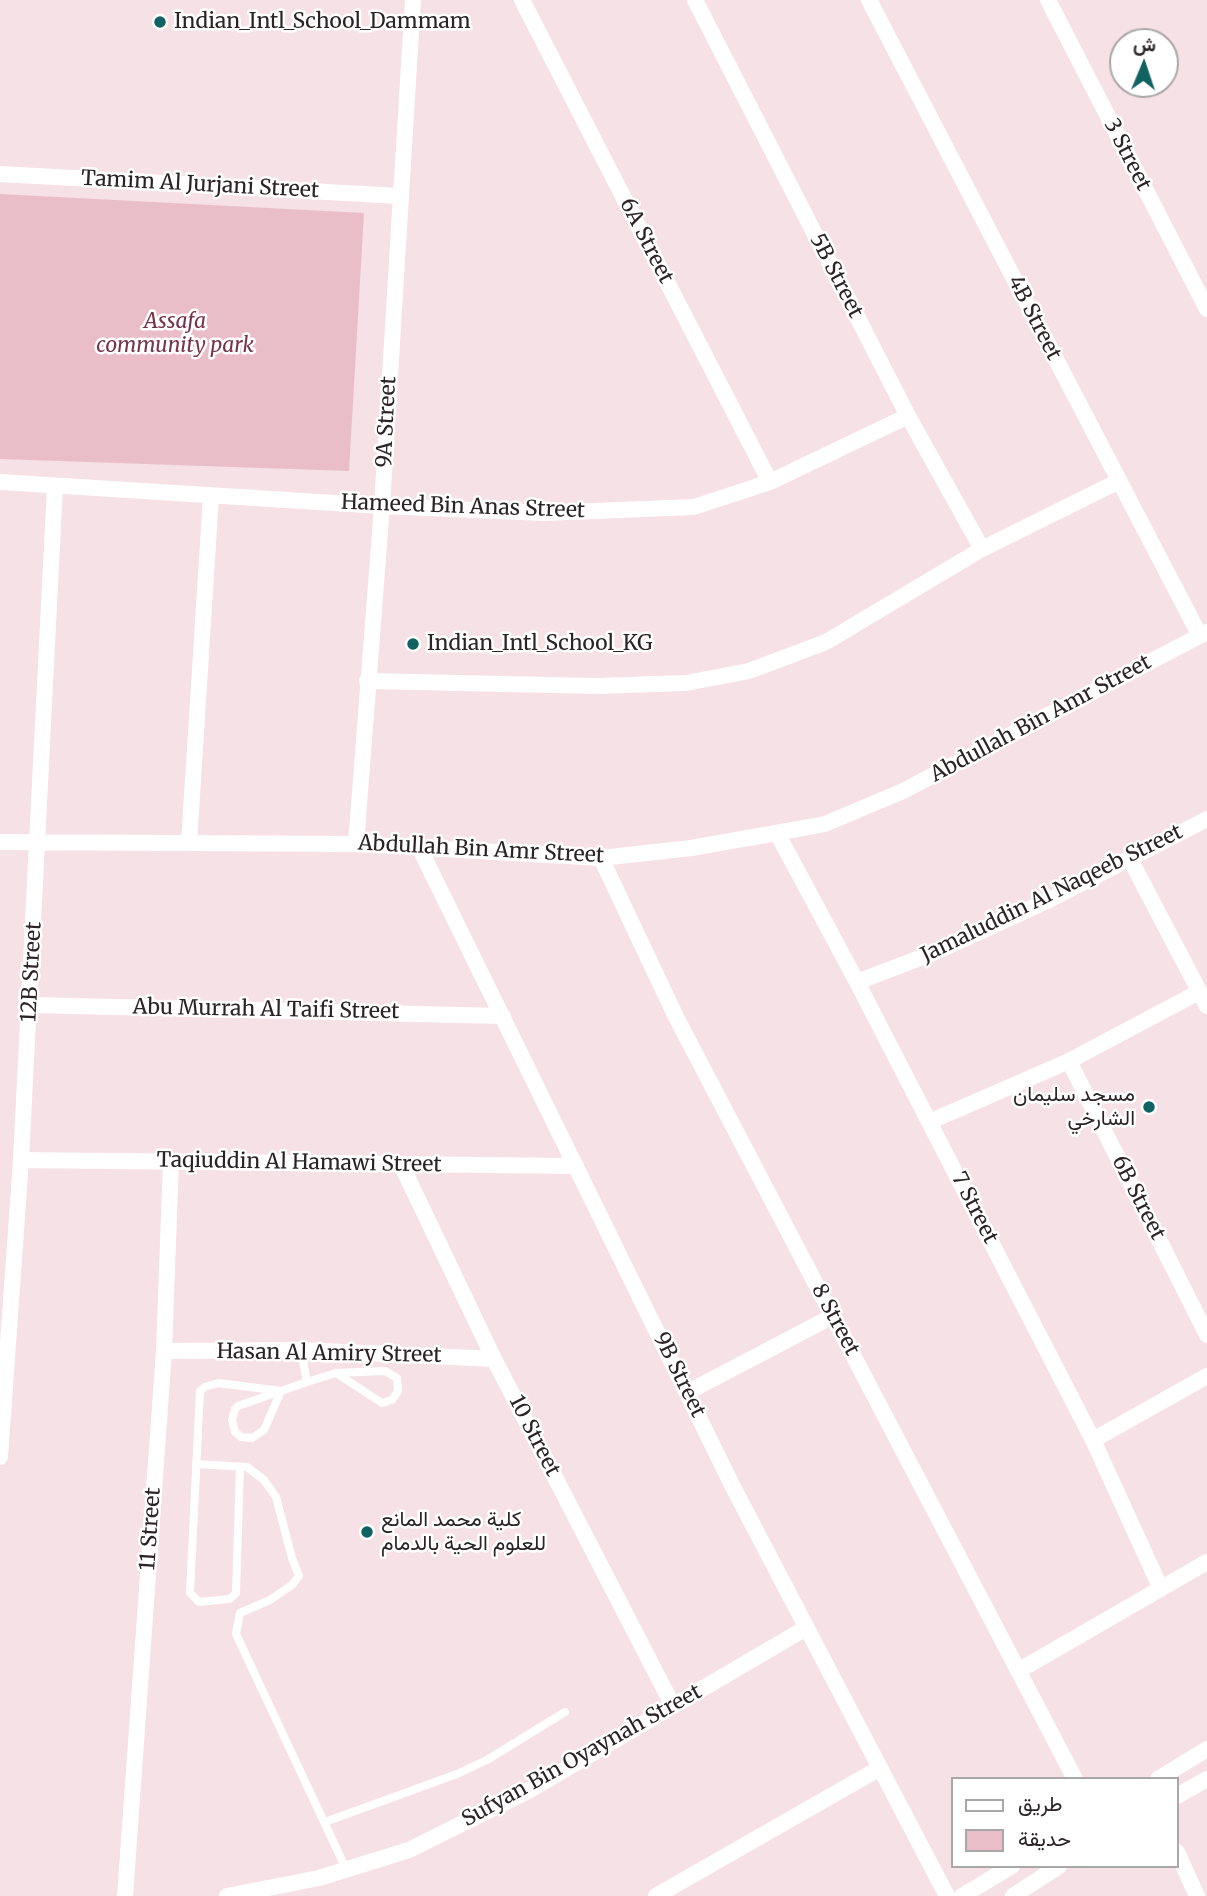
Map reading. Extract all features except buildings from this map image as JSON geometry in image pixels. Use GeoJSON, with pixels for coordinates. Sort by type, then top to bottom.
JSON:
{"type":"FeatureCollection","features":[{"type":"Feature","properties":{"kind":"street","name":"9A Street"},"geometry":{"type":"LineString","coordinates":[[356,844],[382,506],[413,0]]}},
{"type":"Feature","properties":{"kind":"street","name":"6A Street"},"geometry":{"type":"LineString","coordinates":[[522,0],[770,482]]}},
{"type":"Feature","properties":{"kind":"street","name":"5B Street"},"geometry":{"type":"LineString","coordinates":[[695,0],[908,416],[982,549]]}},
{"type":"Feature","properties":{"kind":"street","name":"4B Street"},"geometry":{"type":"LineString","coordinates":[[869,0],[1119,481],[1203,634]]}},
{"type":"Feature","properties":{"kind":"street","name":"3 Street"},"geometry":{"type":"LineString","coordinates":[[1048,0],[1207,309]]}},
{"type":"Feature","properties":{"kind":"street","name":"Tamim Al Jurjani Street"},"geometry":{"type":"LineString","coordinates":[[0,174],[400,196]]}},
{"type":"Feature","properties":{"kind":"street","name":"Hameed Bin Anas Street"},"geometry":{"type":"LineString","coordinates":[[0,482],[382,506],[544,513],[694,507],[770,482],[908,416]]}},
{"type":"Feature","properties":{"kind":"street"},"geometry":{"type":"LineString","coordinates":[[367,681],[610,686],[686,682],[749,671],[826,642],[982,549],[1119,481]]}},
{"type":"Feature","properties":{"kind":"street","name":"12B Street"},"geometry":{"type":"LineString","coordinates":[[0,1457],[30,1004],[55,486]]}},
{"type":"Feature","properties":{"kind":"street"},"geometry":{"type":"LineString","coordinates":[[189,843],[211,496]]}},
{"type":"Feature","properties":{"kind":"street","name":"Abdullah Bin Amr Street"},"geometry":{"type":"LineString","coordinates":[[0,842],[356,844],[600,858],[691,848],[825,824],[903,792],[1203,634]]}},
{"type":"Feature","properties":{"kind":"street","name":"Jamaluddin Al Naqeeb Street"},"geometry":{"type":"LineString","coordinates":[[857,982],[938,951],[1049,900],[1207,819]]}},
{"type":"Feature","properties":{"kind":"street","name":"7 Street"},"geometry":{"type":"LineString","coordinates":[[777,833],[857,982],[1093,1440],[1161,1589]]}},
{"type":"Feature","properties":{"kind":"street","name":"9B Street"},"geometry":{"type":"LineString","coordinates":[[420,849],[732,1485],[947,1896]]}},
{"type":"Feature","properties":{"kind":"street","name":"8 Street"},"geometry":{"type":"LineString","coordinates":[[600,858],[677,1017],[1074,1777]]}},
{"type":"Feature","properties":{"kind":"street"},"geometry":{"type":"LineString","coordinates":[[929,1122],[1203,999],[1130,859]]}},
{"type":"Feature","properties":{"kind":"street","name":"Abu Murrah Al Taifi Street"},"geometry":{"type":"LineString","coordinates":[[30,1004],[502,1016]]}},
{"type":"Feature","properties":{"kind":"street","name":"6B Street"},"geometry":{"type":"LineString","coordinates":[[1069,1061],[1207,1335]]}},
{"type":"Feature","properties":{"kind":"street","name":"Taqiuddin Al Hamawi Street"},"geometry":{"type":"LineString","coordinates":[[21,1160],[576,1166]]}},
{"type":"Feature","properties":{"kind":"street","name":"11 Street"},"geometry":{"type":"LineString","coordinates":[[125,1896],[164,1351],[171,1161]]}},
{"type":"Feature","properties":{"kind":"street","name":"10 Street"},"geometry":{"type":"LineString","coordinates":[[401,1164],[494,1359],[673,1706]]}},
{"type":"Feature","properties":{"kind":"street"},"geometry":{"type":"LineString","coordinates":[[688,1392],[833,1316]]}},
{"type":"Feature","properties":{"kind":"street","name":"Hasan Al Amiry Street"},"geometry":{"type":"LineString","coordinates":[[164,1351],[301,1350],[494,1359]]}},
{"type":"Feature","properties":{"kind":"street"},"geometry":{"type":"LineString","coordinates":[[1093,1440],[1207,1376]]}},
{"type":"Feature","properties":{"kind":"street"},"geometry":{"type":"LineString","coordinates":[[1018,1671],[1207,1562]]}},
{"type":"Feature","properties":{"kind":"street","name":"Sufyan Bin Oyaynah Street"},"geometry":{"type":"LineString","coordinates":[[227,1896],[319,1878],[409,1850],[527,1791],[806,1628]]}},
{"type":"Feature","properties":{"kind":"street"},"geometry":{"type":"LineString","coordinates":[[1160,1777],[1207,1749]]}},
{"type":"Feature","properties":{"kind":"street"},"geometry":{"type":"LineString","coordinates":[[656,1896],[880,1768]]}},
{"type":"Feature","properties":{"kind":"street"},"geometry":{"type":"LineString","coordinates":[[1179,1795],[1207,1779]]}},
{"type":"Feature","properties":{"kind":"street"},"geometry":{"type":"LineString","coordinates":[[1179,1856],[1197,1896]]}},
{"type":"Feature","properties":{"kind":"street"},"geometry":{"type":"LineString","coordinates":[[962,1896],[1009,1868]]}},
{"type":"Feature","properties":{"kind":"street"},"geometry":{"type":"LineString","coordinates":[[1013,1896],[1056,1868]]}},
{"type":"Feature","properties":{"kind":"lane"},"geometry":{"type":"LineString","coordinates":[[301,1350],[307,1382]]}},
{"type":"Feature","properties":{"kind":"lane"},"geometry":{"type":"LineString","coordinates":[[281,1391],[264,1430],[252,1438],[236,1434],[232,1426],[235,1409],[281,1391],[336,1373],[385,1371],[397,1378],[398,1391],[392,1400],[382,1403],[336,1373]]}},
{"type":"Feature","properties":{"kind":"lane"},"geometry":{"type":"LineString","coordinates":[[240,1467],[236,1593],[230,1599],[204,1603],[195,1600],[190,1593],[200,1391],[218,1384],[281,1391]]}},
{"type":"Feature","properties":{"kind":"lane"},"geometry":{"type":"LineString","coordinates":[[196,1464],[247,1467],[264,1480],[276,1497],[299,1576],[292,1585],[270,1600],[240,1614],[236,1634],[346,1869]]}},
{"type":"Feature","properties":{"kind":"lane"},"geometry":{"type":"LineString","coordinates":[[326,1822],[457,1774],[486,1760],[565,1712]]}},
{"type":"Feature","properties":{"kind":"green space","name":"Assafa community park"},"geometry":{"type":"Polygon","coordinates":[[[0,194],[364,213],[349,471],[0,459],[0,194]]]}},
{"type":"Feature","properties":{"kind":"place","name":"Indian_Intl_School_Dammam"},"geometry":{"type":"Point","coordinates":[160,22]}},
{"type":"Feature","properties":{"kind":"place","name":"Indian_Intl_School_KG"},"geometry":{"type":"Point","coordinates":[413,644]}},
{"type":"Feature","properties":{"kind":"place","name":"مسجد سليمان الشارخي"},"geometry":{"type":"Point","coordinates":[1149,1107]}},
{"type":"Feature","properties":{"kind":"place","name":"كلية محمد المانع للعلوم الحية بالدمام"},"geometry":{"type":"Point","coordinates":[367,1532]}}]}
